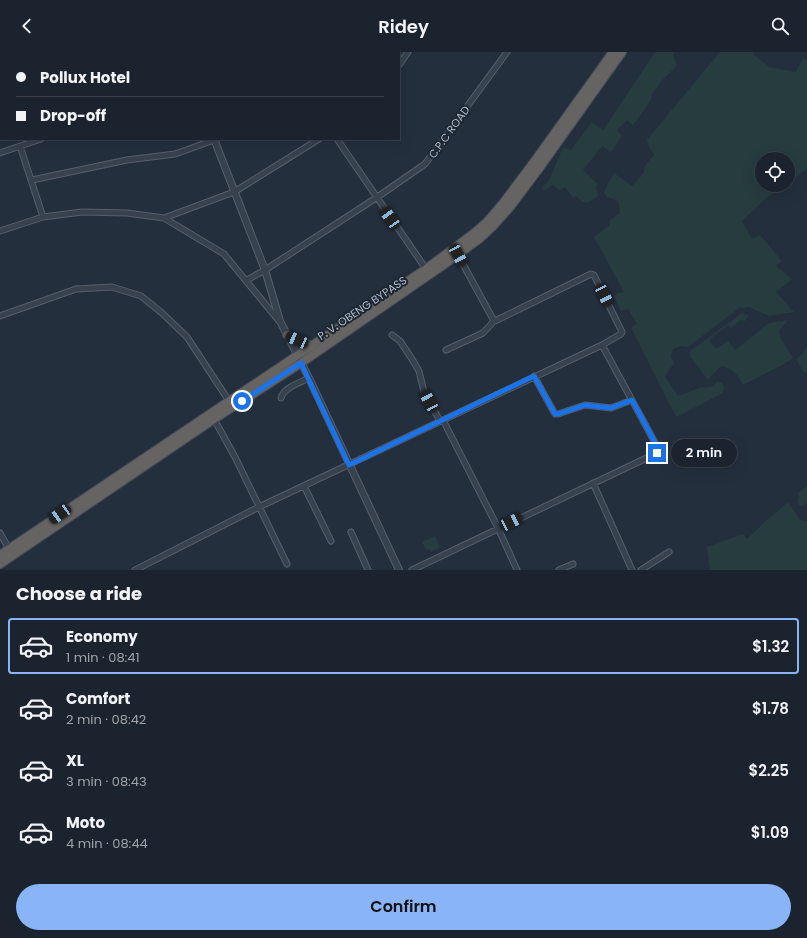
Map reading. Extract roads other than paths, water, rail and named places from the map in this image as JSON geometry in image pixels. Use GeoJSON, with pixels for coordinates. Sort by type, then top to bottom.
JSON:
{"type":"FeatureCollection","features":[{"type":"Feature","properties":{"kind":"highway","name":"P. V. OBENG BYPASS"},"geometry":{"type":"LineString","coordinates":[[0,555],[228,401],[299,359],[312,346],[426,269],[473,234],[487,222],[537,158],[613,52]]}},
{"type":"Feature","properties":{"kind":"highway","name":"P. V. OBENG BYPASS"},"geometry":{"type":"LineString","coordinates":[[0,564],[214,419],[299,359],[458,255],[492,226],[510,207],[622,52]]}},
{"type":"Feature","properties":{"kind":"highway"},"geometry":{"type":"LineString","coordinates":[[287,335],[312,346]]}},
{"type":"Feature","properties":{"kind":"street"},"geometry":{"type":"LineString","coordinates":[[400,64],[408,52]]}},
{"type":"Feature","properties":{"kind":"street","name":"C.P.C ROAD"},"geometry":{"type":"LineString","coordinates":[[247,280],[265,270],[376,198],[428,161],[507,52]]}},
{"type":"Feature","properties":{"kind":"street"},"geometry":{"type":"LineString","coordinates":[[0,153],[38,140]]}},
{"type":"Feature","properties":{"kind":"street"},"geometry":{"type":"LineString","coordinates":[[32,180],[126,160],[175,154],[212,140]]}},
{"type":"Feature","properties":{"kind":"street"},"geometry":{"type":"LineString","coordinates":[[215,140],[265,270],[280,322],[309,378],[398,570]]}},
{"type":"Feature","properties":{"kind":"street"},"geometry":{"type":"LineString","coordinates":[[164,218],[234,192],[317,140]]}},
{"type":"Feature","properties":{"kind":"street"},"geometry":{"type":"LineString","coordinates":[[338,140],[426,269]]}},
{"type":"Feature","properties":{"kind":"street"},"geometry":{"type":"LineString","coordinates":[[20,146],[44,217]]}},
{"type":"Feature","properties":{"kind":"street"},"geometry":{"type":"LineString","coordinates":[[0,231],[44,217],[82,212],[127,213],[164,218],[224,254],[247,280],[264,304],[280,322]]}},
{"type":"Feature","properties":{"kind":"street"},"geometry":{"type":"LineString","coordinates":[[458,255],[494,320]]}},
{"type":"Feature","properties":{"kind":"street"},"geometry":{"type":"LineString","coordinates":[[135,570],[259,507],[602,345],[622,332],[593,274],[495,321],[494,320],[482,332],[446,350]]}},
{"type":"Feature","properties":{"kind":"street"},"geometry":{"type":"LineString","coordinates":[[0,316],[76,289],[112,288],[141,296],[162,313],[187,337],[228,401]]}},
{"type":"Feature","properties":{"kind":"street"},"geometry":{"type":"LineString","coordinates":[[392,335],[400,341],[419,371],[424,392],[441,420],[498,528],[517,570]]}},
{"type":"Feature","properties":{"kind":"street"},"geometry":{"type":"LineString","coordinates":[[412,570],[658,452],[659,450],[602,345]]}},
{"type":"Feature","properties":{"kind":"street"},"geometry":{"type":"LineString","coordinates":[[534,376],[555,414],[585,405],[611,408],[632,400]]}},
{"type":"Feature","properties":{"kind":"street"},"geometry":{"type":"LineString","coordinates":[[281,398],[282,393],[289,388],[309,378]]}},
{"type":"Feature","properties":{"kind":"street"},"geometry":{"type":"LineString","coordinates":[[214,419],[235,457],[287,564]]}},
{"type":"Feature","properties":{"kind":"street"},"geometry":{"type":"LineString","coordinates":[[593,483],[632,570]]}},
{"type":"Feature","properties":{"kind":"street"},"geometry":{"type":"LineString","coordinates":[[304,486],[331,541]]}},
{"type":"Feature","properties":{"kind":"street"},"geometry":{"type":"LineString","coordinates":[[351,532],[368,570]]}},
{"type":"Feature","properties":{"kind":"street"},"geometry":{"type":"LineString","coordinates":[[0,533],[9,549]]}},
{"type":"Feature","properties":{"kind":"street"},"geometry":{"type":"LineString","coordinates":[[641,570],[669,552]]}},
{"type":"Feature","properties":{"kind":"street"},"geometry":{"type":"LineString","coordinates":[[559,570],[573,564]]}}]}
